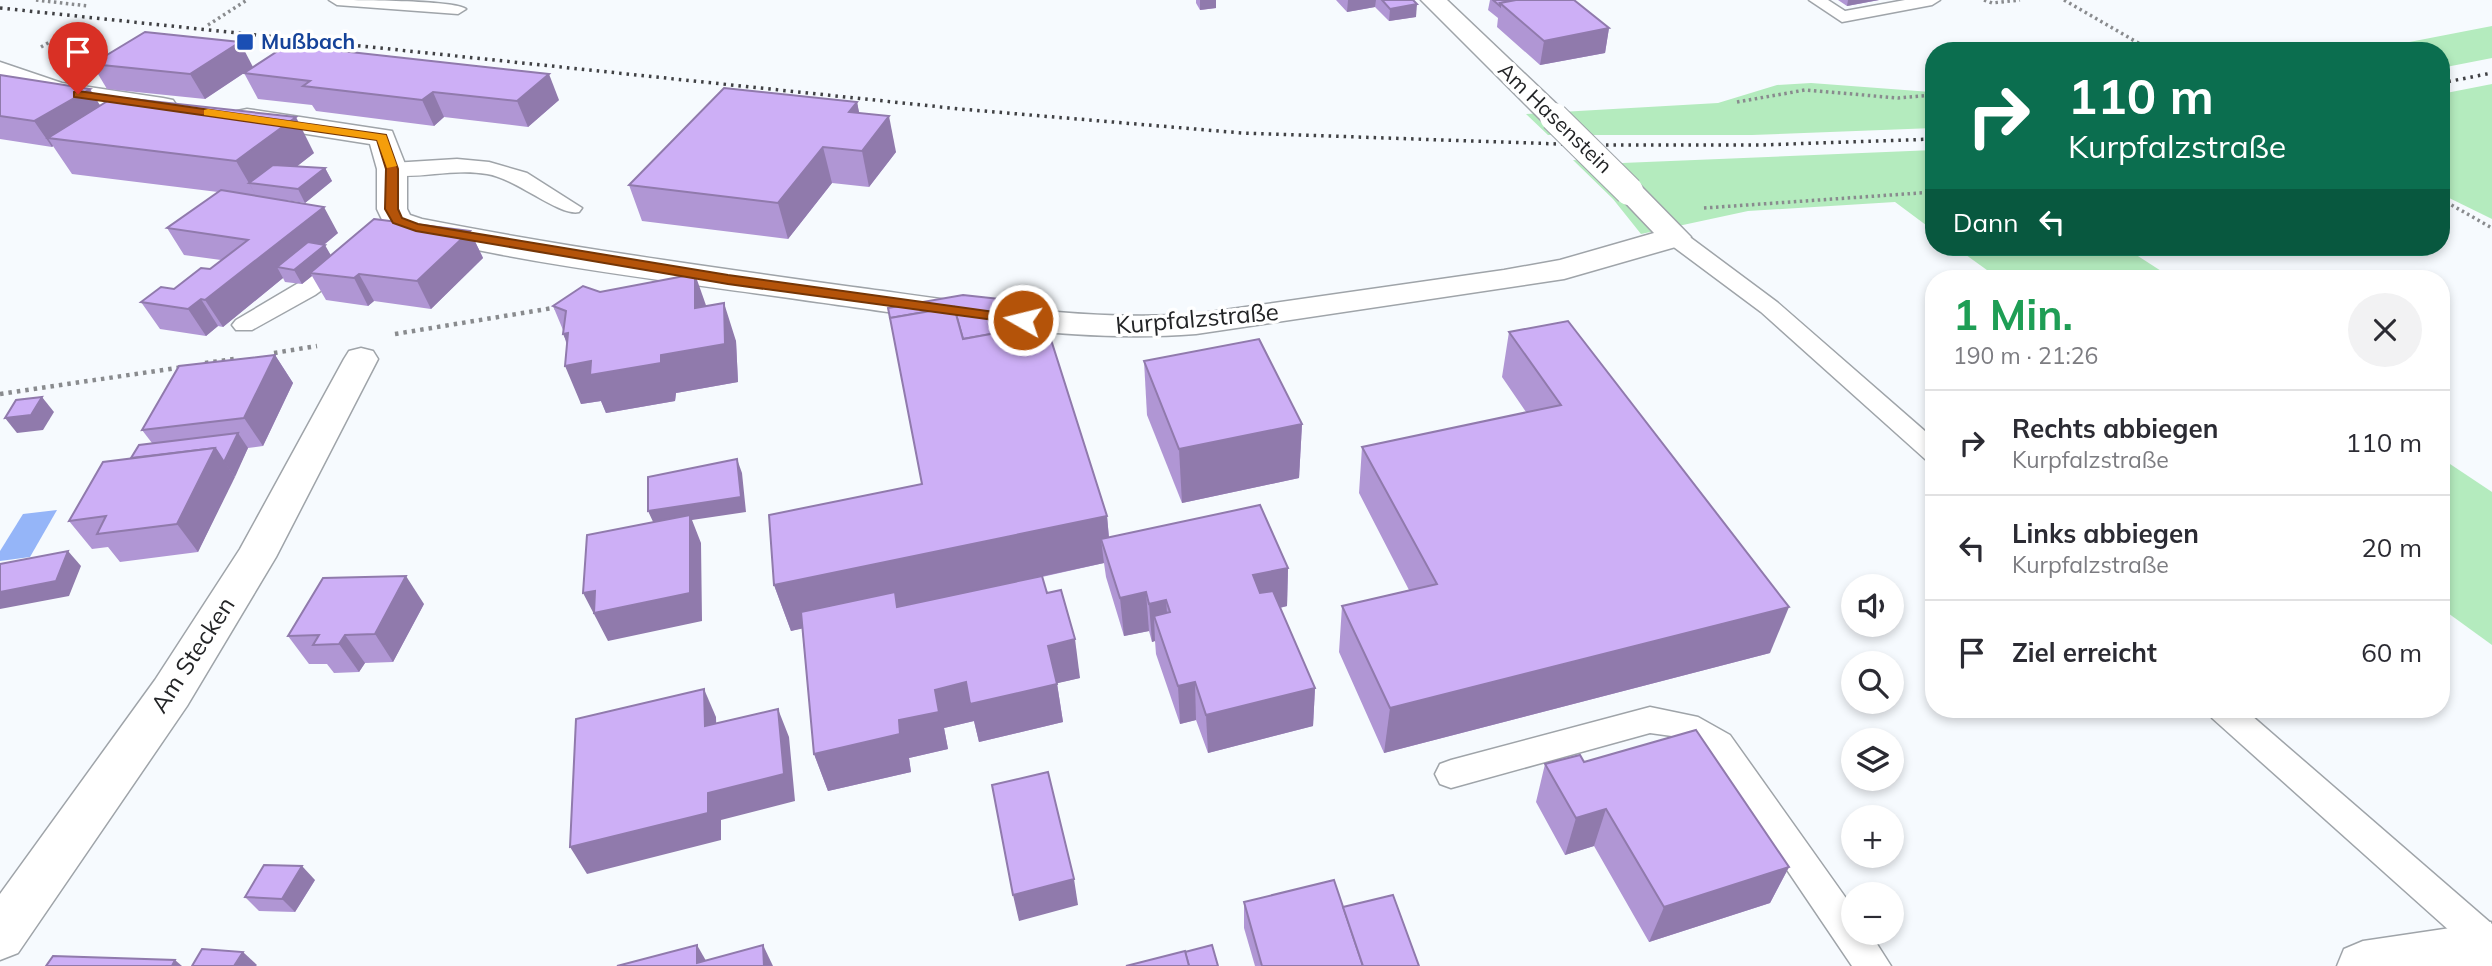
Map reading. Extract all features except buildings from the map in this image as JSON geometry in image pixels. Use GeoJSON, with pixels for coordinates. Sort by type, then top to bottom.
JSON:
{"type":"FeatureCollection","features":[{"type":"Feature","properties":{"kind":"street","name":"Am Hasenstein"},"geometry":{"type":"LineString","coordinates":[[1433,0],[1675,237]]}},
{"type":"Feature","properties":{"kind":"street","name":"Kurpfalzstraße"},"geometry":{"type":"LineString","coordinates":[[0,70],[32,86],[51,90],[382,137],[392,169],[389,227],[443,233],[728,279],[1049,324],[1118,328],[1196,324],[1504,280],[1564,269],[1675,237]]}},
{"type":"Feature","properties":{"kind":"street","name":"Am Stecken"},"geometry":{"type":"LineString","coordinates":[[0,936],[171,693],[256,557],[361,359]]}},
{"type":"Feature","properties":{"kind":"street"},"geometry":{"type":"LineString","coordinates":[[2363,966],[2492,946]]}},
{"type":"Feature","properties":{"kind":"lane"},"geometry":{"type":"LineString","coordinates":[[337,0],[458,9]]}},
{"type":"Feature","properties":{"kind":"lane"},"geometry":{"type":"LineString","coordinates":[[1817,0],[1842,17],[1932,0]]}},
{"type":"Feature","properties":{"kind":"lane"},"geometry":{"type":"LineString","coordinates":[[392,169],[454,164],[489,168],[520,177],[572,208]]}},
{"type":"Feature","properties":{"kind":"lane"},"geometry":{"type":"LineString","coordinates":[[1675,237],[1769,307],[1925,445]]}},
{"type":"Feature","properties":{"kind":"lane"},"geometry":{"type":"LineString","coordinates":[[244,325],[314,285],[358,252]]}},
{"type":"Feature","properties":{"kind":"lane"},"geometry":{"type":"LineString","coordinates":[[2233,718],[2492,946]]}},
{"type":"Feature","properties":{"kind":"lane"},"geometry":{"type":"LineString","coordinates":[[1451,774],[1650,720],[1673,721],[1700,730],[1719,744],[1873,966]]}},
{"type":"Feature","properties":{"kind":"path"},"geometry":{"type":"LineString","coordinates":[[36,0],[88,6]]}},
{"type":"Feature","properties":{"kind":"path"},"geometry":{"type":"LineString","coordinates":[[208,25],[247,0]]}},
{"type":"Feature","properties":{"kind":"path"},"geometry":{"type":"LineString","coordinates":[[1984,0],[1992,3],[2020,0]]}},
{"type":"Feature","properties":{"kind":"path"},"geometry":{"type":"LineString","coordinates":[[2064,0],[2136,42]]}},
{"type":"Feature","properties":{"kind":"path"},"geometry":{"type":"LineString","coordinates":[[1737,102],[1805,90],[1898,98],[1925,96]]}},
{"type":"Feature","properties":{"kind":"path"},"geometry":{"type":"LineString","coordinates":[[1639,201],[1925,192]]}},
{"type":"Feature","properties":{"kind":"path"},"geometry":{"type":"LineString","coordinates":[[2450,204],[2492,228]]}},
{"type":"Feature","properties":{"kind":"green space"},"geometry":{"type":"Polygon","coordinates":[[[2492,26],[2492,58],[2450,66],[2450,42],[2409,42],[2492,26]]]}},
{"type":"Feature","properties":{"kind":"green space"},"geometry":{"type":"Polygon","coordinates":[[[1811,83],[1925,92],[1925,128],[1752,135],[1548,135],[1526,114],[1718,103],[1777,85],[1811,83]]]}},
{"type":"Feature","properties":{"kind":"green space"},"geometry":{"type":"Polygon","coordinates":[[[2492,84],[2492,219],[2450,198],[2450,92],[2492,84]]]}},
{"type":"Feature","properties":{"kind":"green space"},"geometry":{"type":"Polygon","coordinates":[[[1925,150],[1925,224],[1895,202],[1748,211],[1641,234],[1613,199],[1573,160],[1622,163],[1925,150]]]}},
{"type":"Feature","properties":{"kind":"green space"},"geometry":{"type":"Polygon","coordinates":[[[1967,256],[2138,256],[2160,270],[1987,270],[1967,256]]]}},
{"type":"Feature","properties":{"kind":"green space"},"geometry":{"type":"Polygon","coordinates":[[[2450,464],[2492,492],[2492,645],[2450,615],[2450,464]]]}},
{"type":"Feature","properties":{"kind":"water"},"geometry":{"type":"Polygon","coordinates":[[[57,510],[30,557],[0,561],[0,551],[23,514],[57,510]]]}},
{"type":"Feature","properties":{"kind":"railway"},"geometry":{"type":"LineString","coordinates":[[0,8],[960,109],[1242,133],[1588,145],[1761,145],[1925,139]]}},
{"type":"Feature","properties":{"kind":"railway"},"geometry":{"type":"LineString","coordinates":[[2450,81],[2492,73]]}},
{"type":"Feature","properties":{"kind":"slow traffic"},"geometry":{"type":"LineString","coordinates":[[208,112],[382,137],[391,166]]}},
{"type":"Feature","properties":{"kind":"place","name":"Mußbach"},"geometry":{"type":"Point","coordinates":[245,42]}},
{"type":"Feature","properties":{"kind":"route"},"geometry":{"type":"LineString","coordinates":[[78,94],[382,137],[392,169],[392,209],[397,221],[416,227],[728,279],[1023,320]]}}]}
